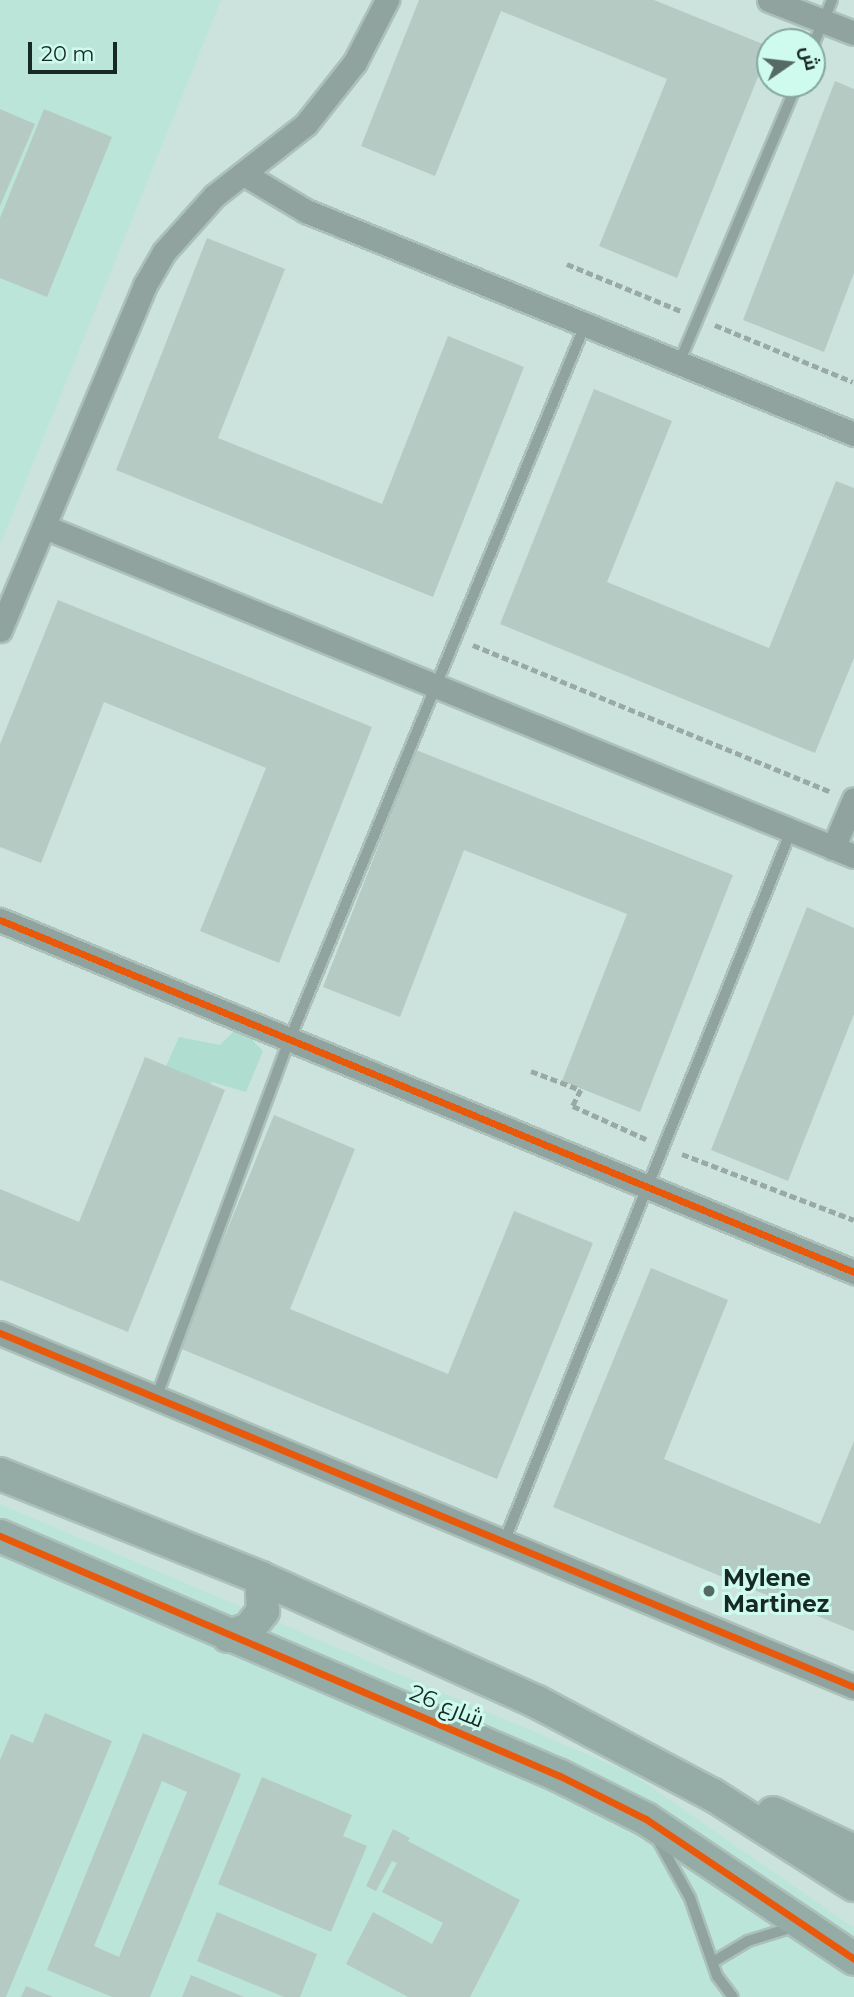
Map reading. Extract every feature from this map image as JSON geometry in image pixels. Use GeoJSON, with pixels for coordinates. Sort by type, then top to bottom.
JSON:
{"type":"FeatureCollection","features":[{"type":"Feature","properties":{"kind":"street"},"geometry":{"type":"LineString","coordinates":[[0,630],[145,285],[187,222],[276,150],[332,94],[355,62],[387,0]]}},
{"type":"Feature","properties":{"kind":"street"},"geometry":{"type":"LineString","coordinates":[[768,0],[827,11],[854,33]]}},
{"type":"Feature","properties":{"kind":"street"},"geometry":{"type":"LineString","coordinates":[[244,174],[306,211],[854,434]]}},
{"type":"Feature","properties":{"kind":"street"},"geometry":{"type":"LineString","coordinates":[[44,527],[439,684],[844,852],[853,800]]}},
{"type":"Feature","properties":{"kind":"street"},"geometry":{"type":"LineString","coordinates":[[0,920],[854,1272]]}},
{"type":"Feature","properties":{"kind":"street"},"geometry":{"type":"LineString","coordinates":[[0,1333],[854,1687]]}},
{"type":"Feature","properties":{"kind":"street","name":"شارع 26"},"geometry":{"type":"LineString","coordinates":[[0,1474],[261,1578],[537,1702],[713,1795],[854,1885]]}},
{"type":"Feature","properties":{"kind":"street","name":"شارع 26"},"geometry":{"type":"LineString","coordinates":[[0,1536],[228,1636],[510,1753],[646,1819],[854,1959]]}},
{"type":"Feature","properties":{"kind":"street"},"geometry":{"type":"LineString","coordinates":[[228,1636],[249,1629],[263,1611],[261,1578]]}},
{"type":"Feature","properties":{"kind":"street"},"geometry":{"type":"LineString","coordinates":[[713,1795],[780,1816],[854,1851]]}},
{"type":"Feature","properties":{"kind":"lane"},"geometry":{"type":"LineString","coordinates":[[820,28],[827,11]]}},
{"type":"Feature","properties":{"kind":"lane"},"geometry":{"type":"LineString","coordinates":[[679,363],[791,98]]}},
{"type":"Feature","properties":{"kind":"lane"},"geometry":{"type":"LineString","coordinates":[[156,1398],[289,1041],[439,684],[585,325]]}},
{"type":"Feature","properties":{"kind":"lane"},"geometry":{"type":"LineString","coordinates":[[504,1542],[645,1186],[791,831]]}},
{"type":"Feature","properties":{"kind":"lane"},"geometry":{"type":"LineString","coordinates":[[646,1819],[690,1898],[717,1976],[733,1997]]}},
{"type":"Feature","properties":{"kind":"lane"},"geometry":{"type":"LineString","coordinates":[[713,1962],[747,1941],[805,1925]]}},
{"type":"Feature","properties":{"kind":"path"},"geometry":{"type":"LineString","coordinates":[[457,639],[853,800]]}},
{"type":"Feature","properties":{"kind":"shaded area"},"geometry":{"type":"Polygon","coordinates":[[[0,0],[221,0],[0,545],[0,0]]]}},
{"type":"Feature","properties":{"kind":"shaded area"},"geometry":{"type":"Polygon","coordinates":[[[239,1026],[263,1051],[246,1092],[212,1082],[199,1100],[163,1073],[179,1037],[220,1045],[239,1026]]]}},
{"type":"Feature","properties":{"kind":"shaded area"},"geometry":{"type":"Polygon","coordinates":[[[0,1504],[631,1773],[854,1928],[854,1997],[0,1997],[0,1504]]]}},
{"type":"Feature","properties":{"kind":"building"},"geometry":{"type":"Polygon","coordinates":[[[419,0],[654,0],[756,41],[756,82],[677,278],[599,246],[667,79],[501,11],[435,176],[361,146],[419,0]]]}},
{"type":"Feature","properties":{"kind":"building"},"geometry":{"type":"Polygon","coordinates":[[[835,81],[854,89],[854,273],[824,352],[743,320],[835,81]]]}},
{"type":"Feature","properties":{"kind":"building"},"geometry":{"type":"Polygon","coordinates":[[[0,109],[35,124],[0,206],[0,109]]]}},
{"type":"Feature","properties":{"kind":"building"},"geometry":{"type":"Polygon","coordinates":[[[44,109],[112,137],[47,297],[0,278],[0,218],[44,109]]]}},
{"type":"Feature","properties":{"kind":"building"},"geometry":{"type":"Polygon","coordinates":[[[207,238],[285,269],[218,438],[382,504],[448,336],[524,367],[433,597],[116,470],[207,238]]]}},
{"type":"Feature","properties":{"kind":"building"},"geometry":{"type":"Polygon","coordinates":[[[594,389],[672,421],[607,582],[769,648],[836,481],[854,488],[854,658],[815,753],[500,624],[594,389]]]}},
{"type":"Feature","properties":{"kind":"building"},"geometry":{"type":"Polygon","coordinates":[[[58,600],[372,727],[279,963],[200,931],[266,768],[104,702],[41,863],[0,847],[0,744],[58,600]]]}},
{"type":"Feature","properties":{"kind":"building"},"geometry":{"type":"Polygon","coordinates":[[[416,750],[733,875],[640,1112],[562,1081],[627,914],[464,850],[400,1017],[323,987],[416,750]]]}},
{"type":"Feature","properties":{"kind":"building"},"geometry":{"type":"Polygon","coordinates":[[[807,907],[854,928],[854,1014],[788,1181],[711,1150],[807,907]]]}},
{"type":"Feature","properties":{"kind":"building"},"geometry":{"type":"Polygon","coordinates":[[[145,1057],[225,1090],[128,1332],[0,1280],[0,1189],[79,1222],[145,1057]]]}},
{"type":"Feature","properties":{"kind":"building"},"geometry":{"type":"Polygon","coordinates":[[[274,1115],[355,1149],[290,1309],[448,1374],[514,1211],[593,1243],[497,1479],[179,1348],[274,1115]]]}},
{"type":"Feature","properties":{"kind":"building"},"geometry":{"type":"Polygon","coordinates":[[[651,1268],[728,1300],[664,1459],[820,1524],[854,1441],[854,1631],[553,1507],[651,1268]]]}},
{"type":"Feature","properties":{"kind":"building"},"geometry":{"type":"Polygon","coordinates":[[[45,1713],[112,1741],[6,1997],[0,1997],[0,1760],[11,1734],[33,1743],[45,1713]]]}},
{"type":"Feature","properties":{"kind":"building"},"geometry":{"type":"Polygon","coordinates":[[[143,1733],[241,1774],[150,1997],[112,1997],[47,1970],[143,1733]],[[162,1781],[94,1946],[119,1957],[187,1792],[162,1781]]]}},
{"type":"Feature","properties":{"kind":"building"},"geometry":{"type":"Polygon","coordinates":[[[262,1777],[352,1815],[343,1836],[367,1846],[331,1932],[218,1884],[262,1777]]]}},
{"type":"Feature","properties":{"kind":"building"},"geometry":{"type":"Polygon","coordinates":[[[393,1829],[410,1838],[408,1841],[520,1900],[470,1997],[408,1997],[346,1964],[373,1912],[432,1944],[443,1923],[382,1892],[397,1863],[392,1861],[376,1891],[366,1886],[393,1829]]]}},
{"type":"Feature","properties":{"kind":"building"},"geometry":{"type":"Polygon","coordinates":[[[217,1912],[317,1954],[300,1997],[284,1997],[197,1961],[217,1912]]]}},
{"type":"Feature","properties":{"kind":"building"},"geometry":{"type":"Polygon","coordinates":[[[191,1975],[244,1997],[182,1997],[191,1975]]]}},
{"type":"Feature","properties":{"kind":"building"},"geometry":{"type":"Polygon","coordinates":[[[26,1986],[53,1997],[21,1997],[26,1986]]]}},
{"type":"Feature","properties":{"kind":"cycle path"},"geometry":{"type":"LineString","coordinates":[[0,920],[854,1272]]}},
{"type":"Feature","properties":{"kind":"cycle path"},"geometry":{"type":"LineString","coordinates":[[0,1333],[854,1687]]}},
{"type":"Feature","properties":{"kind":"cycle path"},"geometry":{"type":"LineString","coordinates":[[0,1536],[560,1776],[646,1819],[854,1959]]}},
{"type":"Feature","properties":{"kind":"place","name":"Mylene Martinez"},"geometry":{"type":"Point","coordinates":[709,1591]}}]}
